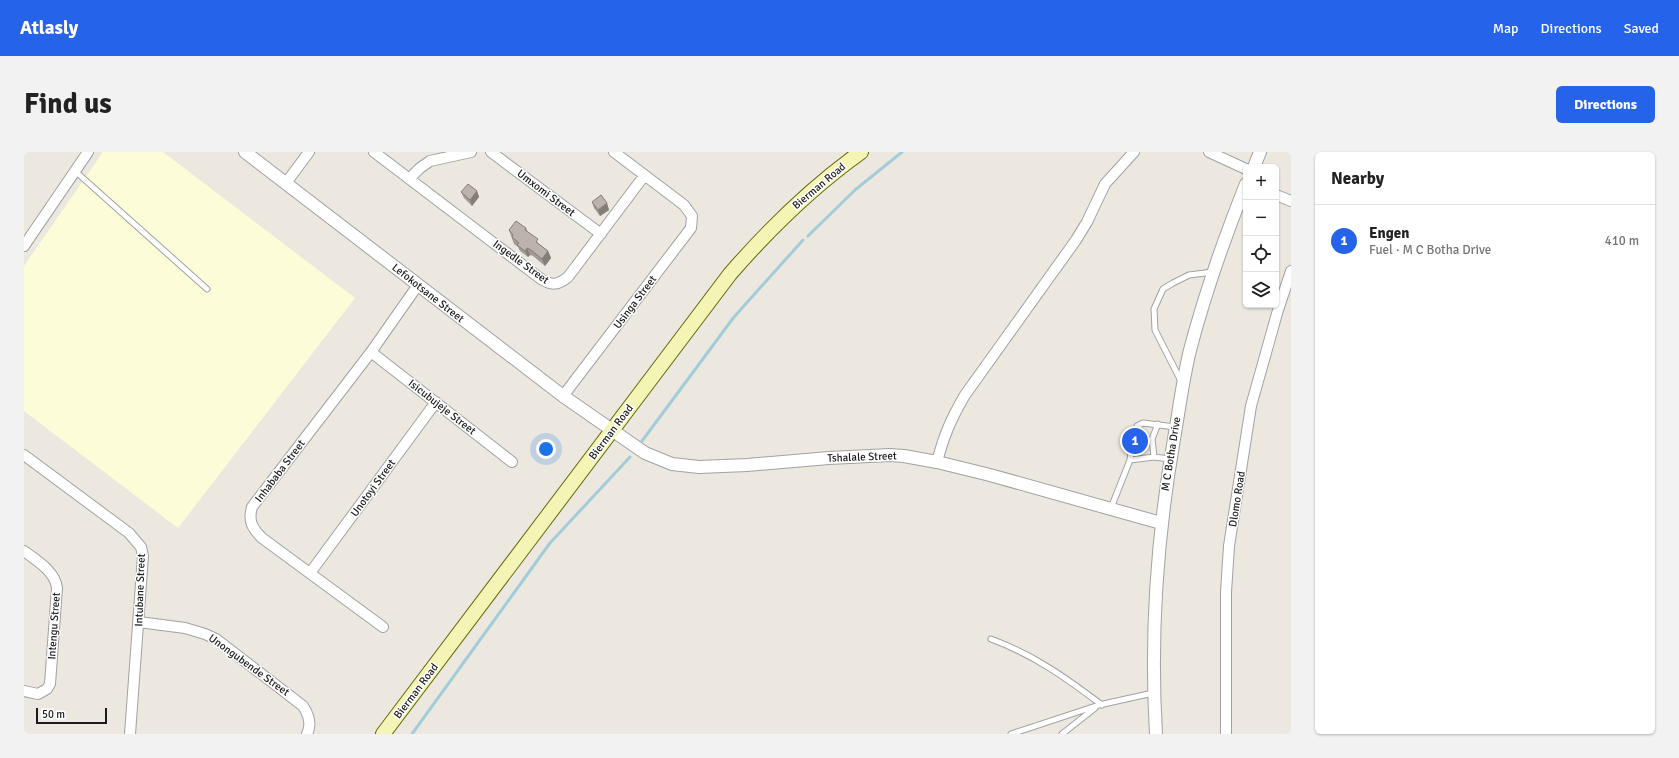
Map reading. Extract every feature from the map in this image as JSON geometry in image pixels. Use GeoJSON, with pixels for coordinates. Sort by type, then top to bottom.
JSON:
{"type":"FeatureCollection","features":[{"type":"Feature","properties":{"kind":"main road","name":"Bierman Road"},"geometry":{"type":"LineString","coordinates":[[383,734],[610,430],[720,278],[751,241],[792,201],[827,171],[854,152]]}},
{"type":"Feature","properties":{"kind":"main road","name":"Bierman Road"},"geometry":{"type":"LineString","coordinates":[[376,734],[755,244],[796,204],[830,174],[861,152]]}},
{"type":"Feature","properties":{"kind":"street"},"geometry":{"type":"LineString","coordinates":[[24,246],[88,152]]}},
{"type":"Feature","properties":{"kind":"street","name":"Lefokotsane Street"},"geometry":{"type":"LineString","coordinates":[[245,152],[563,396],[610,430]]}},
{"type":"Feature","properties":{"kind":"street"},"geometry":{"type":"LineString","coordinates":[[286,183],[309,152]]}},
{"type":"Feature","properties":{"kind":"street","name":"Ingedle Street"},"geometry":{"type":"LineString","coordinates":[[374,152],[541,279],[550,284],[558,284],[568,277],[644,176]]}},
{"type":"Feature","properties":{"kind":"street"},"geometry":{"type":"LineString","coordinates":[[410,178],[430,161],[471,152]]}},
{"type":"Feature","properties":{"kind":"street","name":"Umxomi Street"},"geometry":{"type":"LineString","coordinates":[[491,152],[601,234]]}},
{"type":"Feature","properties":{"kind":"street"},"geometry":{"type":"LineString","coordinates":[[614,152],[644,176]]}},
{"type":"Feature","properties":{"kind":"street"},"geometry":{"type":"LineString","coordinates":[[937,462],[942,441],[950,420],[965,395],[1076,240],[1087,222],[1105,184],[1134,152]]}},
{"type":"Feature","properties":{"kind":"street"},"geometry":{"type":"LineString","coordinates":[[1209,152],[1243,168]]}},
{"type":"Feature","properties":{"kind":"street"},"geometry":{"type":"LineString","coordinates":[[1255,164],[1260,152]]}},
{"type":"Feature","properties":{"kind":"street","name":"Usinga Street"},"geometry":{"type":"LineString","coordinates":[[563,396],[691,228],[692,216],[684,205],[644,176]]}},
{"type":"Feature","properties":{"kind":"street","name":"M C Botha Drive"},"geometry":{"type":"LineString","coordinates":[[1156,734],[1153,693],[1154,627],[1161,523],[1170,459],[1190,352],[1213,272],[1243,192]]}},
{"type":"Feature","properties":{"kind":"street"},"geometry":{"type":"LineString","coordinates":[[1279,196],[1291,202]]}},
{"type":"Feature","properties":{"kind":"street","name":"Dlomo Road"},"geometry":{"type":"LineString","coordinates":[[1226,734],[1226,592],[1229,546],[1251,406],[1291,271]]}},
{"type":"Feature","properties":{"kind":"street","name":"Inhababa Street"},"geometry":{"type":"LineString","coordinates":[[383,627],[262,538],[254,531],[250,522],[250,514],[252,507],[371,352],[418,285]]}},
{"type":"Feature","properties":{"kind":"street","name":"Isicubujeje Street"},"geometry":{"type":"LineString","coordinates":[[371,352],[512,462]]}},
{"type":"Feature","properties":{"kind":"street","name":"Unotoyi Street"},"geometry":{"type":"LineString","coordinates":[[310,573],[436,402]]}},
{"type":"Feature","properties":{"kind":"street","name":"Tshalale Street"},"geometry":{"type":"LineString","coordinates":[[610,430],[645,453],[660,460],[682,466],[718,467],[890,455],[937,462],[1161,523]]}},
{"type":"Feature","properties":{"kind":"street","name":"Intubane Street"},"geometry":{"type":"LineString","coordinates":[[24,455],[129,533],[141,547],[143,556],[130,734]]}},
{"type":"Feature","properties":{"kind":"street","name":"Intengu Street"},"geometry":{"type":"LineString","coordinates":[[24,551],[52,574],[57,588],[50,684],[47,690],[38,694],[24,691]]}},
{"type":"Feature","properties":{"kind":"street","name":"Unongubende Street"},"geometry":{"type":"LineString","coordinates":[[139,622],[197,630],[216,639],[303,706],[308,713],[310,722],[307,734]]}},
{"type":"Feature","properties":{"kind":"lane"},"geometry":{"type":"LineString","coordinates":[[75,171],[207,288]]}},
{"type":"Feature","properties":{"kind":"lane"},"geometry":{"type":"LineString","coordinates":[[1183,386],[1155,330],[1154,310],[1163,289],[1189,275],[1213,272]]}},
{"type":"Feature","properties":{"kind":"lane"},"geometry":{"type":"LineString","coordinates":[[1111,509],[1130,460],[1133,436],[1137,426],[1140,424],[1158,424],[1176,427]]}},
{"type":"Feature","properties":{"kind":"lane"},"geometry":{"type":"LineString","coordinates":[[1154,457],[1152,438],[1158,424]]}},
{"type":"Feature","properties":{"kind":"lane"},"geometry":{"type":"LineString","coordinates":[[1130,460],[1154,457],[1170,459]]}},
{"type":"Feature","properties":{"kind":"lane"},"geometry":{"type":"LineString","coordinates":[[991,639],[1028,655],[1062,675],[1101,705]]}},
{"type":"Feature","properties":{"kind":"lane"},"geometry":{"type":"LineString","coordinates":[[1011,734],[1101,705],[1153,693]]}},
{"type":"Feature","properties":{"kind":"lane"},"geometry":{"type":"LineString","coordinates":[[1062,734],[1101,705]]}},
{"type":"Feature","properties":{"kind":"shaded area"},"geometry":{"type":"Polygon","coordinates":[[[103,152],[163,152],[355,298],[178,528],[24,411],[24,266],[103,152]]]}},
{"type":"Feature","properties":{"kind":"building"},"geometry":{"type":"Polygon","coordinates":[[[468,184],[477,191],[470,200],[461,192],[468,184]]]}},
{"type":"Feature","properties":{"kind":"building"},"geometry":{"type":"Polygon","coordinates":[[[601,195],[607,203],[598,210],[592,202],[601,195]]]}},
{"type":"Feature","properties":{"kind":"building"},"geometry":{"type":"Polygon","coordinates":[[[516,221],[526,228],[525,230],[538,239],[536,242],[548,251],[542,259],[531,250],[527,248],[525,251],[517,245],[519,243],[512,237],[513,235],[509,230],[516,221]]]}},
{"type":"Feature","properties":{"kind":"waterway"},"geometry":{"type":"LineString","coordinates":[[808,236],[855,190],[902,152]]}},
{"type":"Feature","properties":{"kind":"waterway"},"geometry":{"type":"LineString","coordinates":[[642,441],[734,317],[803,240]]}},
{"type":"Feature","properties":{"kind":"waterway"},"geometry":{"type":"LineString","coordinates":[[412,734],[550,543],[630,457]]}},
{"type":"Feature","properties":{"kind":"place","name":"Engen"},"geometry":{"type":"Point","coordinates":[1135,441]}}]}
